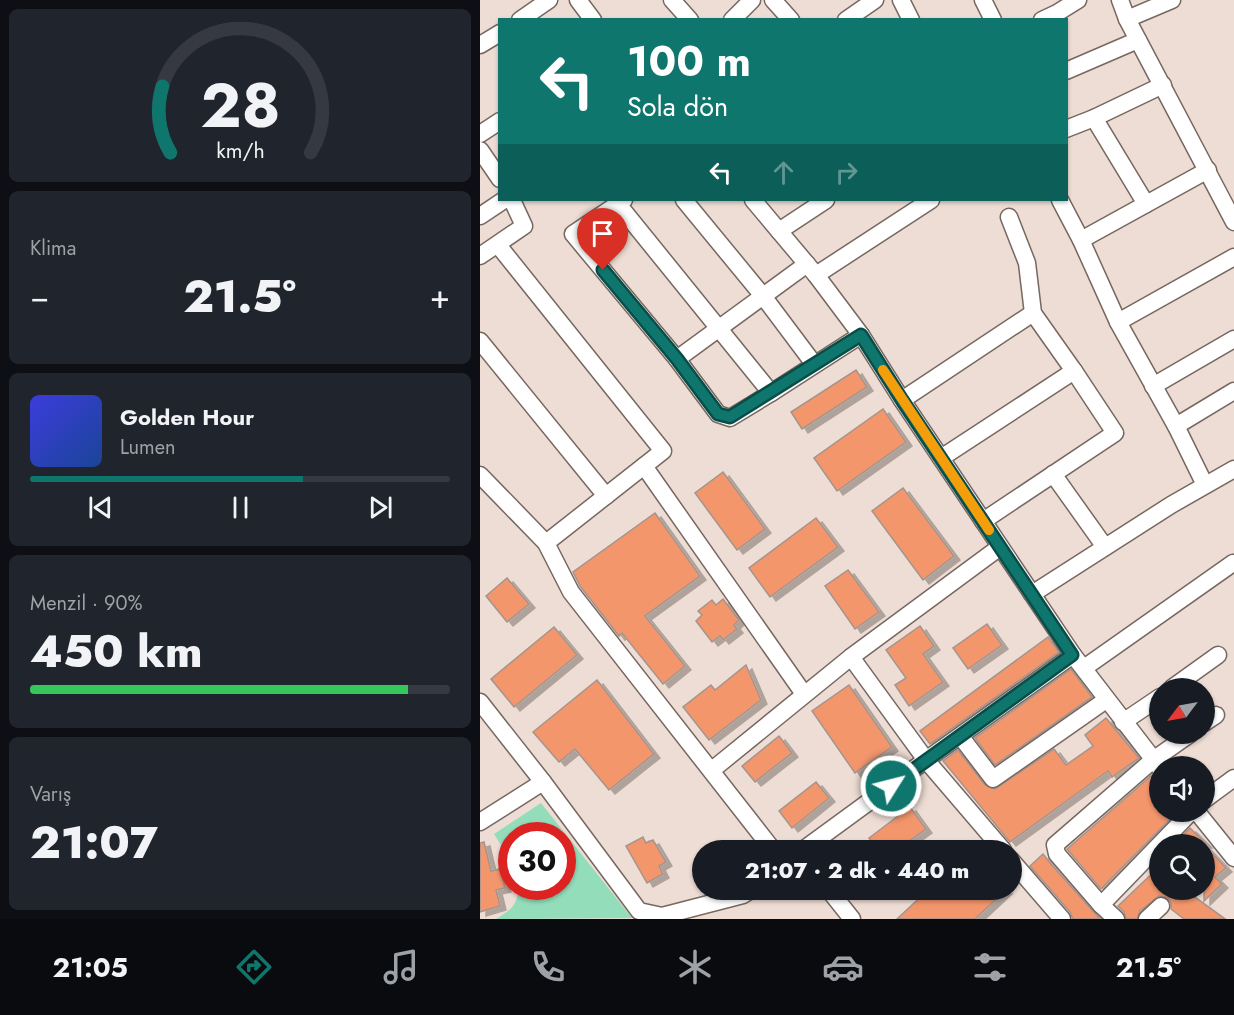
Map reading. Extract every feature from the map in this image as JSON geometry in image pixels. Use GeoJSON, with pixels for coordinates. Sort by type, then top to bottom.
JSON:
{"type":"FeatureCollection","features":[{"type":"Feature","properties":{"kind":"street"},"geometry":{"type":"LineString","coordinates":[[523,18],[549,0]]}},
{"type":"Feature","properties":{"kind":"street"},"geometry":{"type":"LineString","coordinates":[[578,0],[592,18]]}},
{"type":"Feature","properties":{"kind":"street"},"geometry":{"type":"LineString","coordinates":[[672,0],[688,18]]}},
{"type":"Feature","properties":{"kind":"street"},"geometry":{"type":"LineString","coordinates":[[734,18],[752,0]]}},
{"type":"Feature","properties":{"kind":"street"},"geometry":{"type":"LineString","coordinates":[[773,0],[789,18]]}},
{"type":"Feature","properties":{"kind":"street"},"geometry":{"type":"LineString","coordinates":[[849,18],[875,0]]}},
{"type":"Feature","properties":{"kind":"street"},"geometry":{"type":"LineString","coordinates":[[901,0],[910,18]]}},
{"type":"Feature","properties":{"kind":"street"},"geometry":{"type":"LineString","coordinates":[[983,0],[992,18]]}},
{"type":"Feature","properties":{"kind":"street"},"geometry":{"type":"LineString","coordinates":[[1050,11],[1078,0]]}},
{"type":"Feature","properties":{"kind":"street"},"geometry":{"type":"LineString","coordinates":[[1120,0],[1127,19],[1234,222]]}},
{"type":"Feature","properties":{"kind":"street"},"geometry":{"type":"LineString","coordinates":[[1127,19],[1172,0]]}},
{"type":"Feature","properties":{"kind":"street"},"geometry":{"type":"LineString","coordinates":[[480,45],[498,34]]}},
{"type":"Feature","properties":{"kind":"street"},"geometry":{"type":"LineString","coordinates":[[1068,70],[1138,40]]}},
{"type":"Feature","properties":{"kind":"street"},"geometry":{"type":"LineString","coordinates":[[1068,128],[1163,85]]}},
{"type":"Feature","properties":{"kind":"street"},"geometry":{"type":"LineString","coordinates":[[1094,118],[1146,204]]}},
{"type":"Feature","properties":{"kind":"street"},"geometry":{"type":"LineString","coordinates":[[480,134],[498,122]]}},
{"type":"Feature","properties":{"kind":"street"},"geometry":{"type":"LineString","coordinates":[[480,150],[498,176]]}},
{"type":"Feature","properties":{"kind":"street"},"geometry":{"type":"LineString","coordinates":[[1082,240],[1208,170]]}},
{"type":"Feature","properties":{"kind":"street"},"geometry":{"type":"LineString","coordinates":[[480,216],[502,201]]}},
{"type":"Feature","properties":{"kind":"street"},"geometry":{"type":"LineString","coordinates":[[480,256],[524,226],[512,201]]}},
{"type":"Feature","properties":{"kind":"street"},"geometry":{"type":"LineString","coordinates":[[685,201],[763,296],[814,364]]}},
{"type":"Feature","properties":{"kind":"street"},"geometry":{"type":"LineString","coordinates":[[754,201],[812,269],[861,335],[1072,655],[1150,756]]}},
{"type":"Feature","properties":{"kind":"street"},"geometry":{"type":"LineString","coordinates":[[779,231],[824,201]]}},
{"type":"Feature","properties":{"kind":"street"},"geometry":{"type":"LineString","coordinates":[[677,359],[763,296],[929,201]]}},
{"type":"Feature","properties":{"kind":"street"},"geometry":{"type":"LineString","coordinates":[[1061,201],[1082,240],[1118,322],[1176,426],[1205,485]]}},
{"type":"Feature","properties":{"kind":"street"},"geometry":{"type":"LineString","coordinates":[[771,393],[621,202],[573,234],[677,359],[718,414],[730,417],[771,393],[861,335]]}},
{"type":"Feature","properties":{"kind":"street"},"geometry":{"type":"LineString","coordinates":[[982,521],[1115,434],[1033,313],[1027,263],[1009,217]]}},
{"type":"Feature","properties":{"kind":"street"},"geometry":{"type":"LineString","coordinates":[[498,245],[663,451],[546,543]]}},
{"type":"Feature","properties":{"kind":"street"},"geometry":{"type":"LineString","coordinates":[[1118,322],[1234,257]]}},
{"type":"Feature","properties":{"kind":"street"},"geometry":{"type":"LineString","coordinates":[[902,400],[1033,313]]}},
{"type":"Feature","properties":{"kind":"street"},"geometry":{"type":"LineString","coordinates":[[1153,386],[1234,339]]}},
{"type":"Feature","properties":{"kind":"street"},"geometry":{"type":"LineString","coordinates":[[480,340],[606,496]]}},
{"type":"Feature","properties":{"kind":"street"},"geometry":{"type":"LineString","coordinates":[[941,458],[1074,371]]}},
{"type":"Feature","properties":{"kind":"street"},"geometry":{"type":"LineString","coordinates":[[1176,426],[1234,391]]}},
{"type":"Feature","properties":{"kind":"street"},"geometry":{"type":"LineString","coordinates":[[644,466],[804,694]]}},
{"type":"Feature","properties":{"kind":"street"},"geometry":{"type":"LineString","coordinates":[[1032,594],[1234,469]]}},
{"type":"Feature","properties":{"kind":"street"},"geometry":{"type":"LineString","coordinates":[[1053,474],[1106,547]]}},
{"type":"Feature","properties":{"kind":"street"},"geometry":{"type":"LineString","coordinates":[[480,476],[546,543],[571,592],[765,840]]}},
{"type":"Feature","properties":{"kind":"street"},"geometry":{"type":"LineString","coordinates":[[712,770],[851,657],[1000,548]]}},
{"type":"Feature","properties":{"kind":"street"},"geometry":{"type":"LineString","coordinates":[[1084,668],[1234,564]]}},
{"type":"Feature","properties":{"kind":"street"},"geometry":{"type":"LineString","coordinates":[[817,840],[1072,655]]}},
{"type":"Feature","properties":{"kind":"street"},"geometry":{"type":"LineString","coordinates":[[1186,678],[1218,655]]}},
{"type":"Feature","properties":{"kind":"street"},"geometry":{"type":"LineString","coordinates":[[851,657],[926,760],[994,840]]}},
{"type":"Feature","properties":{"kind":"street"},"geometry":{"type":"LineString","coordinates":[[961,737],[993,778],[1106,700]]}},
{"type":"Feature","properties":{"kind":"street"},"geometry":{"type":"LineString","coordinates":[[480,702],[639,911],[662,916],[724,900]]}},
{"type":"Feature","properties":{"kind":"street"},"geometry":{"type":"LineString","coordinates":[[1123,722],[1149,704]]}},
{"type":"Feature","properties":{"kind":"street"},"geometry":{"type":"LineString","coordinates":[[1165,756],[1179,744]]}},
{"type":"Feature","properties":{"kind":"street"},"geometry":{"type":"LineString","coordinates":[[1116,919],[1057,854],[1055,845],[1149,770]]}},
{"type":"Feature","properties":{"kind":"street"},"geometry":{"type":"LineString","coordinates":[[1215,792],[1234,778]]}},
{"type":"Feature","properties":{"kind":"street"},"geometry":{"type":"LineString","coordinates":[[480,822],[543,782]]}},
{"type":"Feature","properties":{"kind":"street"},"geometry":{"type":"LineString","coordinates":[[1101,905],[1181,822]]}},
{"type":"Feature","properties":{"kind":"street"},"geometry":{"type":"LineString","coordinates":[[1205,822],[1234,858]]}},
{"type":"Feature","properties":{"kind":"street"},"geometry":{"type":"LineString","coordinates":[[1022,873],[1062,919]]}},
{"type":"Feature","properties":{"kind":"street"},"geometry":{"type":"LineString","coordinates":[[837,900],[852,919]]}},
{"type":"Feature","properties":{"kind":"street"},"geometry":{"type":"LineString","coordinates":[[1147,919],[1161,906]]}},
{"type":"Feature","properties":{"kind":"green space"},"geometry":{"type":"Polygon","coordinates":[[[541,803],[556,822],[512,822],[541,803]]]}},
{"type":"Feature","properties":{"kind":"green space"},"geometry":{"type":"Polygon","coordinates":[[[576,847],[632,918],[496,919],[513,906],[516,900],[576,900],[576,847]]]}},
{"type":"Feature","properties":{"kind":"building"},"geometry":{"type":"Polygon","coordinates":[[[856,370],[867,387],[802,429],[791,412],[856,370]]]}},
{"type":"Feature","properties":{"kind":"building"},"geometry":{"type":"Polygon","coordinates":[[[883,409],[906,442],[837,491],[814,458],[883,409]]]}},
{"type":"Feature","properties":{"kind":"building"},"geometry":{"type":"Polygon","coordinates":[[[723,472],[765,529],[737,550],[695,493],[723,472]]]}},
{"type":"Feature","properties":{"kind":"building"},"geometry":{"type":"Polygon","coordinates":[[[903,488],[954,556],[923,580],[872,511],[903,488]]]}},
{"type":"Feature","properties":{"kind":"building"},"geometry":{"type":"Polygon","coordinates":[[[655,513],[700,576],[645,616],[685,666],[663,684],[622,633],[619,636],[580,586],[573,572],[655,513]]]}},
{"type":"Feature","properties":{"kind":"building"},"geometry":{"type":"Polygon","coordinates":[[[816,518],[838,547],[770,597],[749,568],[816,518]]]}},
{"type":"Feature","properties":{"kind":"building"},"geometry":{"type":"Polygon","coordinates":[[[848,570],[879,612],[855,629],[825,586],[848,570]]]}},
{"type":"Feature","properties":{"kind":"building"},"geometry":{"type":"Polygon","coordinates":[[[507,578],[529,604],[507,622],[486,596],[507,578]]]}},
{"type":"Feature","properties":{"kind":"building"},"geometry":{"type":"Polygon","coordinates":[[[723,599],[739,620],[734,625],[737,629],[723,640],[720,636],[712,642],[696,621],[702,615],[698,611],[712,600],[716,605],[723,599]]]}},
{"type":"Feature","properties":{"kind":"building"},"geometry":{"type":"Polygon","coordinates":[[[987,624],[1002,645],[968,669],[953,648],[987,624]]]}},
{"type":"Feature","properties":{"kind":"building"},"geometry":{"type":"Polygon","coordinates":[[[920,626],[934,646],[923,654],[943,682],[909,706],[895,685],[906,678],[886,650],[920,626]]]}},
{"type":"Feature","properties":{"kind":"building"},"geometry":{"type":"Polygon","coordinates":[[[554,627],[577,655],[514,707],[491,679],[554,627]]]}},
{"type":"Feature","properties":{"kind":"building"},"geometry":{"type":"Polygon","coordinates":[[[1048,637],[1059,652],[930,744],[920,731],[1048,637]]]}},
{"type":"Feature","properties":{"kind":"building"},"geometry":{"type":"Polygon","coordinates":[[[746,665],[761,700],[709,740],[683,707],[711,685],[715,690],[746,665]]]}},
{"type":"Feature","properties":{"kind":"building"},"geometry":{"type":"Polygon","coordinates":[[[1071,669],[1092,697],[995,765],[975,738],[1071,669]]]}},
{"type":"Feature","properties":{"kind":"building"},"geometry":{"type":"Polygon","coordinates":[[[597,680],[654,754],[609,790],[575,749],[559,762],[533,732],[597,680]]]}},
{"type":"Feature","properties":{"kind":"building"},"geometry":{"type":"Polygon","coordinates":[[[849,685],[892,747],[855,773],[812,711],[849,685]]]}},
{"type":"Feature","properties":{"kind":"building"},"geometry":{"type":"Polygon","coordinates":[[[1106,718],[1139,758],[1112,777],[1108,771],[1013,840],[1008,840],[943,761],[958,750],[985,785],[995,789],[1054,749],[1066,765],[1093,746],[1085,735],[1106,718]]]}},
{"type":"Feature","properties":{"kind":"building"},"geometry":{"type":"Polygon","coordinates":[[[779,736],[792,753],[755,782],[742,766],[779,736]]]}},
{"type":"Feature","properties":{"kind":"building"},"geometry":{"type":"Polygon","coordinates":[[[1149,778],[1149,822],[1167,822],[1155,834],[1149,834],[1149,840],[1101,889],[1067,849],[1149,778]]]}},
{"type":"Feature","properties":{"kind":"building"},"geometry":{"type":"Polygon","coordinates":[[[816,782],[829,798],[792,828],[779,811],[816,782]]]}},
{"type":"Feature","properties":{"kind":"building"},"geometry":{"type":"Polygon","coordinates":[[[910,807],[926,829],[911,840],[871,840],[869,838],[910,807]]]}},
{"type":"Feature","properties":{"kind":"building"},"geometry":{"type":"Polygon","coordinates":[[[1190,828],[1196,834],[1184,834],[1190,828]]]}},
{"type":"Feature","properties":{"kind":"building"},"geometry":{"type":"Polygon","coordinates":[[[643,837],[646,843],[653,840],[666,862],[659,866],[663,874],[647,883],[626,846],[643,837]]]}},
{"type":"Feature","properties":{"kind":"building"},"geometry":{"type":"Polygon","coordinates":[[[484,842],[491,871],[498,869],[498,890],[496,890],[500,906],[480,912],[480,843],[484,842]]]}},
{"type":"Feature","properties":{"kind":"building"},"geometry":{"type":"Polygon","coordinates":[[[1043,854],[1100,919],[1073,919],[1070,912],[1030,866],[1043,854]]]}},
{"type":"Feature","properties":{"kind":"building"},"geometry":{"type":"Polygon","coordinates":[[[1215,856],[1226,868],[1215,877],[1215,856]]]}},
{"type":"Feature","properties":{"kind":"building"},"geometry":{"type":"Polygon","coordinates":[[[1149,876],[1149,900],[1154,900],[1140,911],[1137,919],[1126,919],[1124,912],[1118,906],[1149,876]]]}},
{"type":"Feature","properties":{"kind":"building"},"geometry":{"type":"Polygon","coordinates":[[[1215,877],[1222,884],[1215,891],[1215,877]]]}},
{"type":"Feature","properties":{"kind":"building"},"geometry":{"type":"Polygon","coordinates":[[[917,900],[995,900],[975,919],[897,919],[917,900]]]}},
{"type":"Feature","properties":{"kind":"building"},"geometry":{"type":"Polygon","coordinates":[[[1169,900],[1199,900],[1225,919],[1184,919],[1171,909],[1169,900]]]}},
{"type":"Feature","properties":{"kind":"slow traffic"},"geometry":{"type":"LineString","coordinates":[[883,370],[989,530]]}},
{"type":"Feature","properties":{"kind":"route"},"geometry":{"type":"LineString","coordinates":[[603,270],[677,359],[718,414],[730,417],[861,335],[1072,655],[891,786]]}}]}
